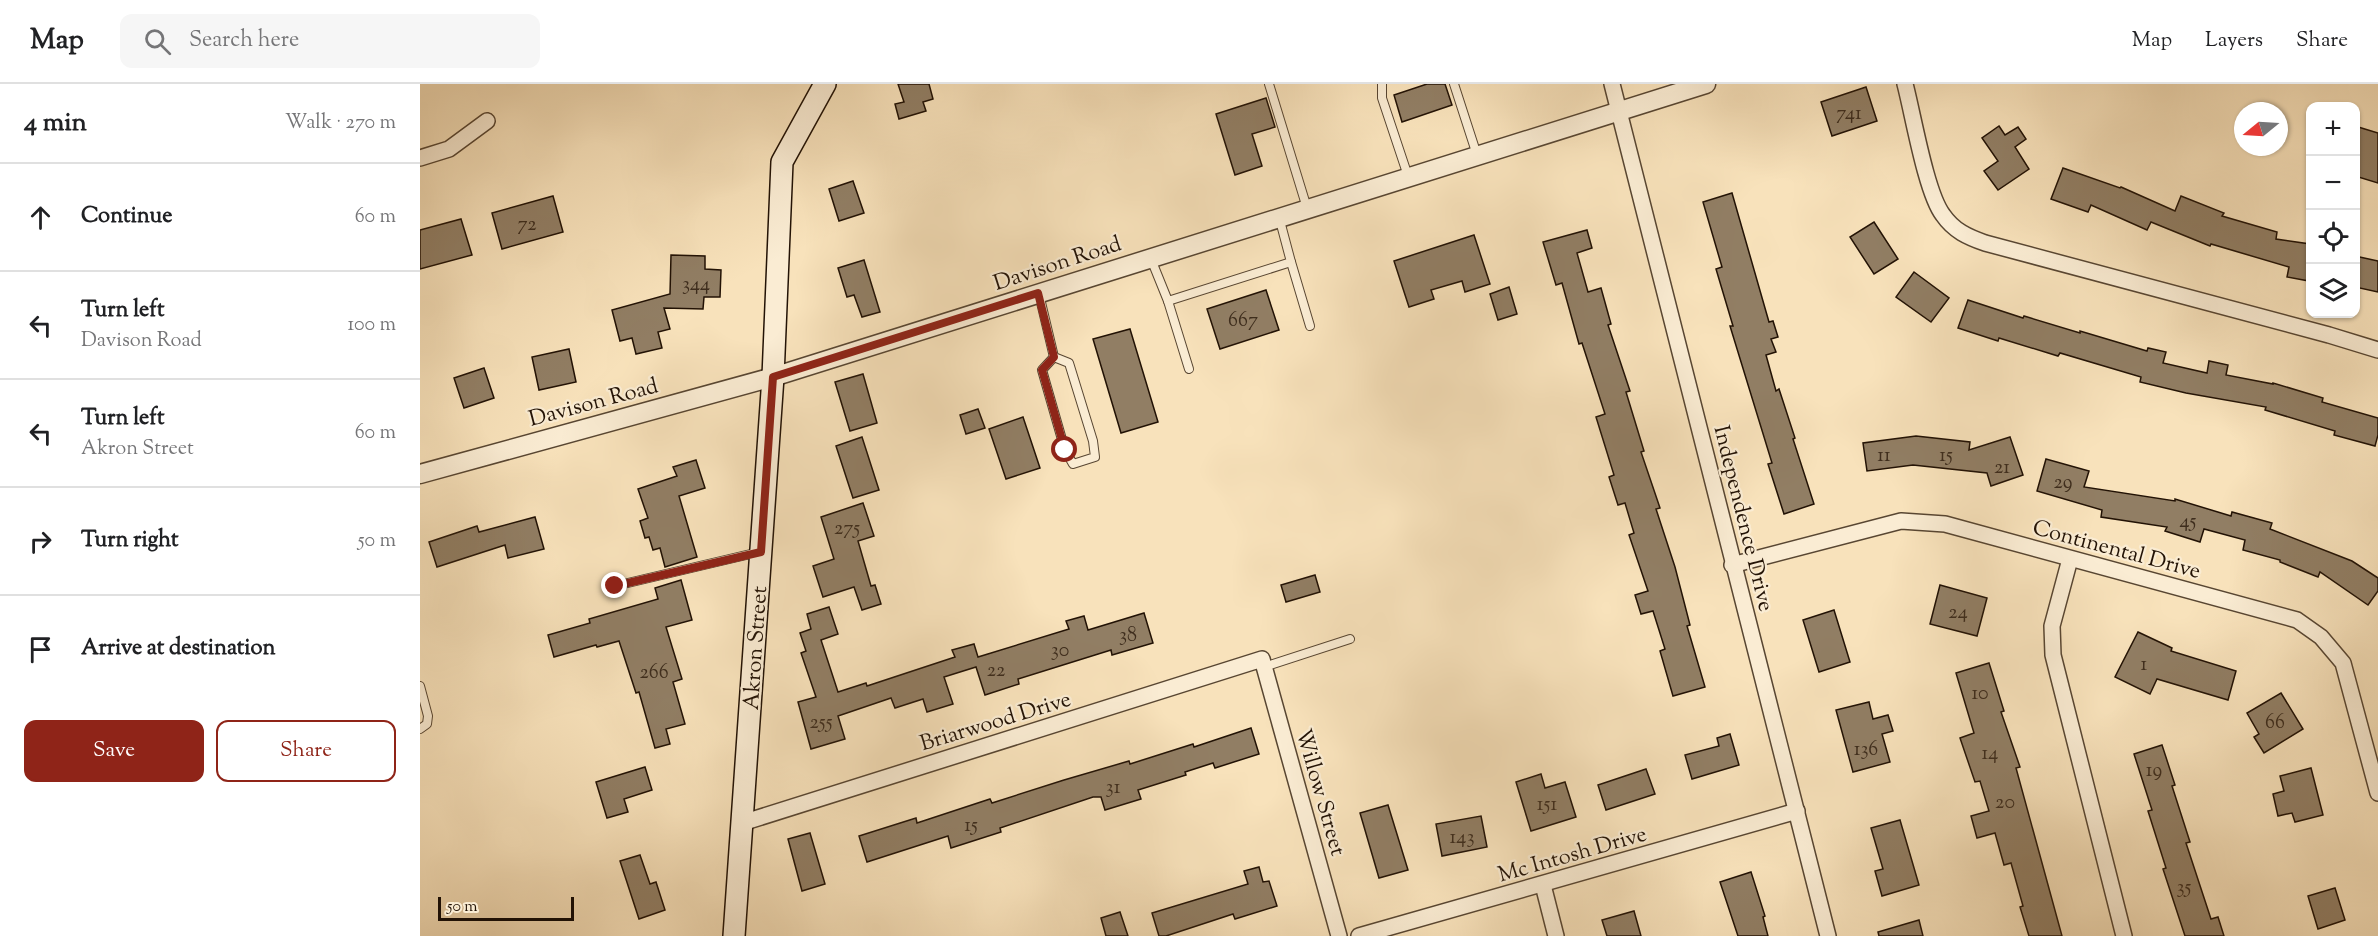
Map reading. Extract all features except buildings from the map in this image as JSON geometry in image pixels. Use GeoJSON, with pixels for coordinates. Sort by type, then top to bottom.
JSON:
{"type":"FeatureCollection","features":[{"type":"Feature","properties":{"kind":"main road","name":"Akron Street"},"geometry":{"type":"LineString","coordinates":[[734,936],[773,377],[782,162],[825,84]]}},
{"type":"Feature","properties":{"kind":"street","name":"Independence Drive"},"geometry":{"type":"LineString","coordinates":[[1612,84],[1732,565],[1828,936]]}},
{"type":"Feature","properties":{"kind":"street","name":"Davison Road"},"geometry":{"type":"LineString","coordinates":[[420,474],[773,377],[1477,154],[1706,84]]}},
{"type":"Feature","properties":{"kind":"street"},"geometry":{"type":"LineString","coordinates":[[1905,84],[1930,186],[1942,214],[1961,234],[1985,243],[2329,334],[2378,350]]}},
{"type":"Feature","properties":{"kind":"street"},"geometry":{"type":"LineString","coordinates":[[420,158],[449,149],[487,121]]}},
{"type":"Feature","properties":{"kind":"street","name":"Continental Drive"},"geometry":{"type":"LineString","coordinates":[[1732,565],[1901,521],[1946,524],[2297,620],[2321,637],[2343,663],[2378,793]]}},
{"type":"Feature","properties":{"kind":"street"},"geometry":{"type":"LineString","coordinates":[[2070,559],[2052,626],[2053,655],[2124,936]]}},
{"type":"Feature","properties":{"kind":"street","name":"Briarwood Drive"},"geometry":{"type":"LineString","coordinates":[[742,823],[1263,663]]}},
{"type":"Feature","properties":{"kind":"street","name":"Willow Street"},"geometry":{"type":"LineString","coordinates":[[1263,663],[1339,936]]}},
{"type":"Feature","properties":{"kind":"street","name":"Mc Intosh Drive"},"geometry":{"type":"LineString","coordinates":[[1359,936],[1797,811]]}},
{"type":"Feature","properties":{"kind":"street"},"geometry":{"type":"LineString","coordinates":[[1543,885],[1556,936]]}},
{"type":"Feature","properties":{"kind":"lane"},"geometry":{"type":"LineString","coordinates":[[1269,84],[1307,208]]}},
{"type":"Feature","properties":{"kind":"lane"},"geometry":{"type":"LineString","coordinates":[[1382,84],[1382,98],[1408,176]]}},
{"type":"Feature","properties":{"kind":"lane"},"geometry":{"type":"LineString","coordinates":[[1454,84],[1477,154]]}},
{"type":"Feature","properties":{"kind":"lane"},"geometry":{"type":"LineString","coordinates":[[1279,217],[1310,326]]}},
{"type":"Feature","properties":{"kind":"lane"},"geometry":{"type":"LineString","coordinates":[[1151,257],[1168,301],[1189,369]]}},
{"type":"Feature","properties":{"kind":"lane"},"geometry":{"type":"LineString","coordinates":[[1168,301],[1291,262]]}},
{"type":"Feature","properties":{"kind":"lane"},"geometry":{"type":"LineString","coordinates":[[1038,293],[1054,357]]}},
{"type":"Feature","properties":{"kind":"lane"},"geometry":{"type":"LineString","coordinates":[[1054,357],[1069,363],[1093,441],[1095,457],[1073,464],[1065,450],[1042,370],[1054,357]]}},
{"type":"Feature","properties":{"kind":"lane"},"geometry":{"type":"LineString","coordinates":[[615,586],[761,552]]}},
{"type":"Feature","properties":{"kind":"lane"},"geometry":{"type":"LineString","coordinates":[[1263,663],[1350,639]]}},
{"type":"Feature","properties":{"kind":"lane"},"geometry":{"type":"LineString","coordinates":[[420,686],[428,716],[427,724],[420,729]]}},
{"type":"Feature","properties":{"kind":"route"},"geometry":{"type":"LineString","coordinates":[[615,586],[761,552],[773,377],[1038,293],[1054,357],[1042,370],[1065,450]]}}]}
